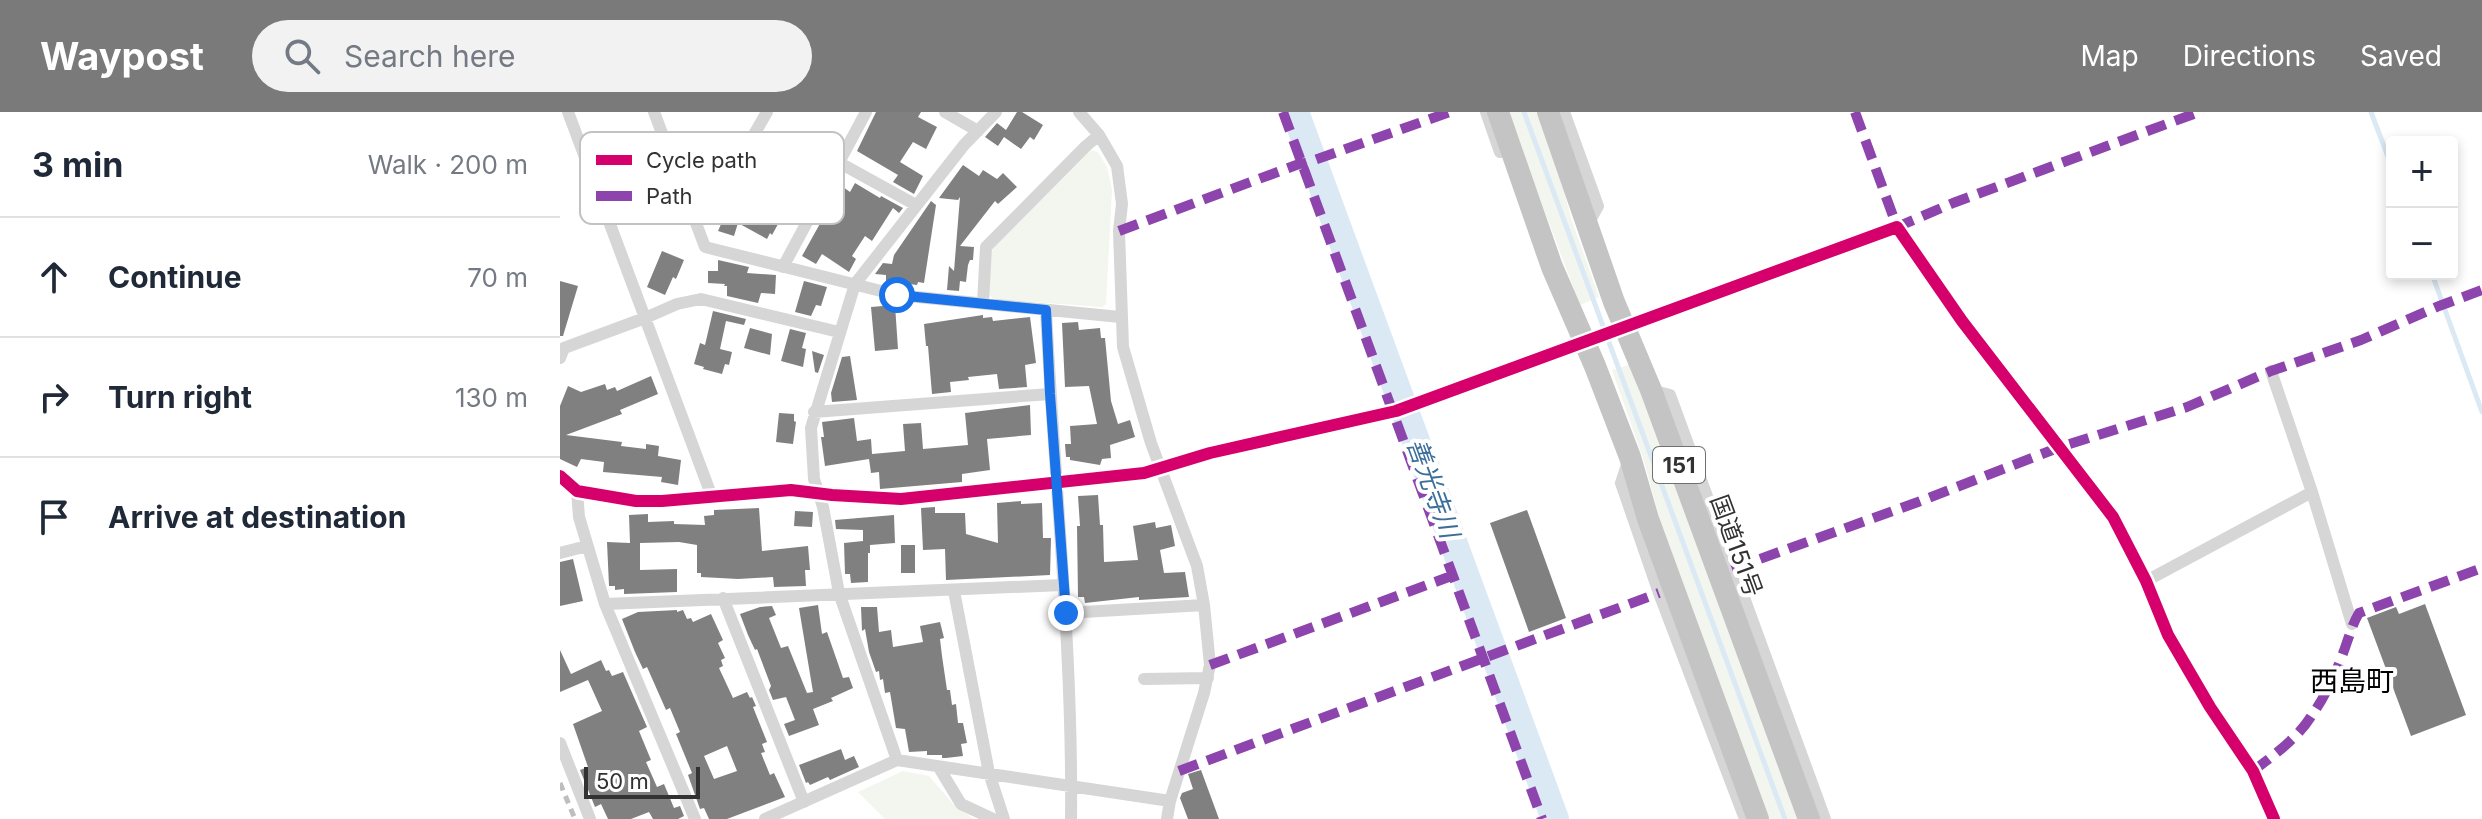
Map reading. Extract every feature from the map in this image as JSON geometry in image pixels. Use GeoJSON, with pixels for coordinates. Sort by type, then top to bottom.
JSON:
{"type":"FeatureCollection","features":[{"type":"Feature","properties":{"kind":"highway","name":"151"},"geometry":{"type":"LineString","coordinates":[[1498,112],[1552,267],[1585,341],[1630,457],[1648,519],[1758,819]]}},
{"type":"Feature","properties":{"kind":"highway","name":"国道151号"},"geometry":{"type":"LineString","coordinates":[[1548,112],[1614,302],[1651,390],[1809,819]]}},
{"type":"Feature","properties":{"kind":"street"},"geometry":{"type":"LineString","coordinates":[[568,112],[580,144]]}},
{"type":"Feature","properties":{"kind":"street"},"geometry":{"type":"LineString","coordinates":[[654,112],[662,132]]}},
{"type":"Feature","properties":{"kind":"street"},"geometry":{"type":"LineString","coordinates":[[755,132],[767,112]]}},
{"type":"Feature","properties":{"kind":"street"},"geometry":{"type":"LineString","coordinates":[[844,151],[866,112]]}},
{"type":"Feature","properties":{"kind":"street"},"geometry":{"type":"LineString","coordinates":[[945,112],[978,131]]}},
{"type":"Feature","properties":{"kind":"street"},"geometry":{"type":"LineString","coordinates":[[897,760],[839,593],[823,507],[814,479],[811,428],[855,284],[916,205],[996,112]]}},
{"type":"Feature","properties":{"kind":"street"},"geometry":{"type":"LineString","coordinates":[[1079,112],[1099,135],[1117,166],[1122,204],[1119,231],[1123,347],[1151,443],[1197,566],[1210,651],[1208,678],[1167,819]]}},
{"type":"Feature","properties":{"kind":"street"},"geometry":{"type":"LineString","coordinates":[[1486,112],[1543,270],[1552,267]]}},
{"type":"Feature","properties":{"kind":"street"},"geometry":{"type":"LineString","coordinates":[[1564,112],[1598,206],[1586,226]]}},
{"type":"Feature","properties":{"kind":"street"},"geometry":{"type":"LineString","coordinates":[[983,303],[986,247],[1099,135]]}},
{"type":"Feature","properties":{"kind":"street"},"geometry":{"type":"LineString","coordinates":[[844,165],[916,205]]}},
{"type":"Feature","properties":{"kind":"street"},"geometry":{"type":"LineString","coordinates":[[610,224],[712,497]]}},
{"type":"Feature","properties":{"kind":"street"},"geometry":{"type":"LineString","coordinates":[[696,224],[705,247],[897,295],[1120,317]]}},
{"type":"Feature","properties":{"kind":"street"},"geometry":{"type":"LineString","coordinates":[[783,267],[806,224]]}},
{"type":"Feature","properties":{"kind":"street"},"geometry":{"type":"LineString","coordinates":[[560,476],[577,491],[636,501],[791,490],[901,499],[1144,473],[1210,453],[1396,411],[1897,227],[1962,321],[2113,517],[2146,581],[2168,635],[2210,707],[2253,771],[2274,819]]}},
{"type":"Feature","properties":{"kind":"street"},"geometry":{"type":"LineString","coordinates":[[561,351],[677,304],[701,299],[839,332]]}},
{"type":"Feature","properties":{"kind":"street"},"geometry":{"type":"LineString","coordinates":[[1046,310],[1066,613],[1071,819]]}},
{"type":"Feature","properties":{"kind":"street"},"geometry":{"type":"LineString","coordinates":[[2271,371],[2352,624]]}},
{"type":"Feature","properties":{"kind":"street"},"geometry":{"type":"LineString","coordinates":[[1651,390],[1670,395],[1825,819]]}},
{"type":"Feature","properties":{"kind":"street"},"geometry":{"type":"LineString","coordinates":[[814,412],[1050,394]]}},
{"type":"Feature","properties":{"kind":"street"},"geometry":{"type":"LineString","coordinates":[[1630,457],[1621,483],[1659,593],[1745,819]]}},
{"type":"Feature","properties":{"kind":"street"},"geometry":{"type":"LineString","coordinates":[[577,491],[579,517],[605,604],[695,819]]}},
{"type":"Feature","properties":{"kind":"street"},"geometry":{"type":"LineString","coordinates":[[2146,581],[2312,492]]}},
{"type":"Feature","properties":{"kind":"street"},"geometry":{"type":"LineString","coordinates":[[560,553],[587,546]]}},
{"type":"Feature","properties":{"kind":"street"},"geometry":{"type":"LineString","coordinates":[[605,604],[1063,585]]}},
{"type":"Feature","properties":{"kind":"street"},"geometry":{"type":"LineString","coordinates":[[954,591],[989,773],[1004,819]]}},
{"type":"Feature","properties":{"kind":"street"},"geometry":{"type":"LineString","coordinates":[[723,598],[804,802]]}},
{"type":"Feature","properties":{"kind":"street"},"geometry":{"type":"LineString","coordinates":[[1066,613],[1204,605]]}},
{"type":"Feature","properties":{"kind":"street"},"geometry":{"type":"LineString","coordinates":[[1144,679],[1208,678]]}},
{"type":"Feature","properties":{"kind":"street"},"geometry":{"type":"LineString","coordinates":[[560,743],[590,819]]}},
{"type":"Feature","properties":{"kind":"street"},"geometry":{"type":"LineString","coordinates":[[765,819],[897,760],[1170,801]]}},
{"type":"Feature","properties":{"kind":"street"},"geometry":{"type":"LineString","coordinates":[[938,766],[961,804],[993,819]]}},
{"type":"Feature","properties":{"kind":"shaded area"},"geometry":{"type":"Polygon","coordinates":[[[1507,112],[1539,112],[1552,144],[1571,218],[1599,297],[1580,305],[1507,112]]]}},
{"type":"Feature","properties":{"kind":"shaded area"},"geometry":{"type":"Polygon","coordinates":[[[1090,150],[1098,152],[1107,167],[1112,190],[1106,304],[1102,307],[993,299],[989,294],[994,246],[1090,150]]]}},
{"type":"Feature","properties":{"kind":"shaded area"},"geometry":{"type":"Polygon","coordinates":[[[1632,364],[1799,819],[1768,819],[1667,547],[1644,461],[1612,370],[1632,364]]]}},
{"type":"Feature","properties":{"kind":"shaded area"},"geometry":{"type":"Polygon","coordinates":[[[903,771],[929,776],[954,805],[974,819],[885,819],[858,792],[903,771]]]}},
{"type":"Feature","properties":{"kind":"building"},"geometry":{"type":"Polygon","coordinates":[[[876,112],[921,112],[918,117],[937,127],[926,149],[913,142],[900,162],[923,176],[914,194],[893,182],[898,175],[857,151],[876,112]]]}},
{"type":"Feature","properties":{"kind":"building"},"geometry":{"type":"Polygon","coordinates":[[[1017,112],[1043,125],[1034,140],[1030,137],[1021,149],[1004,137],[998,146],[985,137],[997,123],[1006,130],[1017,112]]]}},
{"type":"Feature","properties":{"kind":"building"},"geometry":{"type":"Polygon","coordinates":[[[963,165],[979,176],[983,170],[997,179],[1003,173],[1017,187],[998,204],[995,201],[960,246],[974,247],[966,282],[960,281],[959,291],[947,290],[949,266],[954,271],[960,197],[958,200],[939,198],[963,165]]]}},
{"type":"Feature","properties":{"kind":"building"},"geometry":{"type":"Polygon","coordinates":[[[855,183],[903,208],[899,213],[893,208],[872,241],[865,236],[852,256],[856,259],[849,272],[822,254],[816,264],[802,256],[820,224],[844,224],[844,188],[850,192],[855,183]]]}},
{"type":"Feature","properties":{"kind":"building"},"geometry":{"type":"Polygon","coordinates":[[[931,201],[936,205],[924,283],[886,281],[886,275],[875,274],[883,263],[892,264],[894,255],[931,201]]]}},
{"type":"Feature","properties":{"kind":"building"},"geometry":{"type":"Polygon","coordinates":[[[721,224],[738,224],[734,236],[718,231],[721,224]]]}},
{"type":"Feature","properties":{"kind":"building"},"geometry":{"type":"Polygon","coordinates":[[[740,224],[778,224],[767,239],[740,224]]]}},
{"type":"Feature","properties":{"kind":"building"},"geometry":{"type":"Polygon","coordinates":[[[662,251],[684,260],[665,295],[647,287],[662,251]]]}},
{"type":"Feature","properties":{"kind":"building"},"geometry":{"type":"Polygon","coordinates":[[[718,260],[749,267],[747,273],[776,275],[775,294],[761,293],[758,303],[727,296],[725,284],[708,283],[708,271],[718,271],[718,260]]]}},
{"type":"Feature","properties":{"kind":"building"},"geometry":{"type":"Polygon","coordinates":[[[560,281],[578,286],[563,336],[560,336],[560,281]]]}},
{"type":"Feature","properties":{"kind":"building"},"geometry":{"type":"Polygon","coordinates":[[[804,281],[827,287],[821,306],[816,305],[811,316],[795,312],[804,281]]]}},
{"type":"Feature","properties":{"kind":"building"},"geometry":{"type":"Polygon","coordinates":[[[895,305],[898,349],[875,351],[871,307],[895,305]]]}},
{"type":"Feature","properties":{"kind":"building"},"geometry":{"type":"Polygon","coordinates":[[[713,311],[746,319],[744,325],[726,321],[720,349],[732,352],[729,365],[725,364],[722,374],[694,364],[700,343],[705,345],[713,311]]]}},
{"type":"Feature","properties":{"kind":"building"},"geometry":{"type":"Polygon","coordinates":[[[983,315],[983,318],[992,317],[993,321],[1030,317],[1036,363],[1025,365],[1027,387],[999,389],[997,374],[950,382],[951,392],[932,394],[924,324],[983,315]]]}},
{"type":"Feature","properties":{"kind":"building"},"geometry":{"type":"Polygon","coordinates":[[[1078,322],[1079,330],[1100,328],[1101,338],[1105,338],[1111,401],[1118,424],[1130,420],[1135,437],[1110,445],[1111,458],[1102,459],[1100,465],[1066,457],[1065,444],[1071,444],[1070,426],[1097,424],[1089,386],[1065,387],[1062,323],[1078,322]]]}},
{"type":"Feature","properties":{"kind":"building"},"geometry":{"type":"Polygon","coordinates":[[[750,328],[772,334],[770,355],[744,348],[750,328]]]}},
{"type":"Feature","properties":{"kind":"building"},"geometry":{"type":"Polygon","coordinates":[[[790,329],[806,333],[802,348],[806,349],[803,367],[781,361],[790,329]]]}},
{"type":"Feature","properties":{"kind":"building"},"geometry":{"type":"Polygon","coordinates":[[[812,351],[824,355],[818,373],[815,372],[812,351]]]}},
{"type":"Feature","properties":{"kind":"building"},"geometry":{"type":"Polygon","coordinates":[[[850,356],[857,400],[832,402],[831,393],[842,357],[850,356]]]}},
{"type":"Feature","properties":{"kind":"building"},"geometry":{"type":"Polygon","coordinates":[[[651,376],[658,394],[620,410],[622,414],[566,435],[622,442],[621,446],[646,449],[646,444],[659,446],[658,456],[681,460],[678,485],[661,482],[662,477],[603,472],[604,462],[581,459],[577,467],[560,459],[560,406],[568,386],[581,392],[605,384],[607,390],[615,387],[617,391],[651,376]]]}},
{"type":"Feature","properties":{"kind":"building"},"geometry":{"type":"Polygon","coordinates":[[[1030,405],[1031,435],[987,439],[990,470],[962,474],[962,482],[880,489],[879,472],[871,473],[869,459],[825,466],[822,422],[854,418],[857,441],[871,439],[872,454],[905,451],[903,424],[921,423],[923,449],[968,445],[965,413],[1030,405]]]}},
{"type":"Feature","properties":{"kind":"building"},"geometry":{"type":"Polygon","coordinates":[[[779,413],[794,414],[793,444],[776,442],[779,413]]]}},
{"type":"Feature","properties":{"kind":"building"},"geometry":{"type":"Polygon","coordinates":[[[1098,495],[1104,562],[1138,560],[1133,526],[1155,522],[1156,528],[1171,525],[1175,546],[1160,550],[1164,573],[1185,572],[1189,597],[1139,600],[1139,597],[1085,603],[1084,597],[1078,597],[1078,496],[1098,495]]]}},
{"type":"Feature","properties":{"kind":"building"},"geometry":{"type":"Polygon","coordinates":[[[1021,501],[1021,504],[1042,503],[1043,538],[1051,538],[1050,575],[946,580],[945,549],[923,550],[921,508],[935,507],[935,513],[965,513],[966,534],[998,543],[997,503],[1021,501]]]}},
{"type":"Feature","properties":{"kind":"building"},"geometry":{"type":"Polygon","coordinates":[[[759,508],[762,551],[808,546],[810,570],[805,570],[806,586],[774,587],[773,577],[701,577],[701,573],[697,573],[697,545],[679,542],[640,543],[640,570],[677,569],[677,592],[624,594],[624,589],[615,590],[615,586],[609,586],[607,542],[630,543],[629,515],[648,514],[648,522],[705,525],[704,516],[714,515],[714,510],[759,508]]]}},
{"type":"Feature","properties":{"kind":"building"},"geometry":{"type":"Polygon","coordinates":[[[1527,510],[1566,618],[1529,632],[1490,523],[1527,510]]]}},
{"type":"Feature","properties":{"kind":"building"},"geometry":{"type":"Polygon","coordinates":[[[795,511],[813,512],[812,527],[794,526],[795,511]]]}},
{"type":"Feature","properties":{"kind":"building"},"geometry":{"type":"Polygon","coordinates":[[[894,515],[895,543],[870,545],[868,582],[851,583],[850,574],[845,574],[844,543],[863,541],[863,530],[836,529],[835,520],[894,515]]]}},
{"type":"Feature","properties":{"kind":"building"},"geometry":{"type":"Polygon","coordinates":[[[901,545],[915,545],[915,573],[901,573],[901,545]]]}},
{"type":"Feature","properties":{"kind":"building"},"geometry":{"type":"Polygon","coordinates":[[[573,559],[583,601],[560,606],[560,562],[573,559]]]}},
{"type":"Feature","properties":{"kind":"building"},"geometry":{"type":"Polygon","coordinates":[[[2425,604],[2466,715],[2411,736],[2367,618],[2396,607],[2399,614],[2425,604]]]}},
{"type":"Feature","properties":{"kind":"building"},"geometry":{"type":"Polygon","coordinates":[[[818,605],[822,634],[827,632],[843,678],[849,677],[853,688],[813,709],[819,725],[789,736],[784,724],[795,720],[786,697],[773,700],[757,649],[740,614],[772,606],[776,615],[769,618],[781,648],[788,646],[807,693],[813,692],[799,608],[818,605]]]}},
{"type":"Feature","properties":{"kind":"building"},"geometry":{"type":"Polygon","coordinates":[[[861,607],[877,607],[879,632],[891,630],[893,647],[923,642],[920,626],[940,622],[947,690],[950,690],[952,705],[956,704],[958,723],[963,723],[967,743],[961,744],[963,756],[942,758],[942,755],[927,755],[927,751],[909,752],[905,729],[896,728],[890,692],[885,693],[883,679],[880,680],[869,652],[865,629],[862,631],[861,607]]]}},
{"type":"Feature","properties":{"kind":"building"},"geometry":{"type":"Polygon","coordinates":[[[683,610],[687,619],[691,618],[693,622],[711,614],[723,640],[718,643],[725,658],[721,660],[723,666],[719,668],[733,698],[747,692],[752,697],[767,742],[762,744],[765,752],[761,753],[770,775],[774,773],[785,797],[727,819],[709,819],[704,808],[700,809],[688,775],[692,773],[676,734],[680,732],[670,708],[666,710],[647,667],[643,669],[622,619],[638,612],[683,610]],[[727,746],[704,756],[714,779],[737,771],[727,746]]]}},
{"type":"Feature","properties":{"kind":"building"},"geometry":{"type":"Polygon","coordinates":[[[560,650],[571,674],[601,660],[612,676],[623,672],[647,727],[639,731],[651,760],[646,762],[657,787],[664,784],[674,808],[680,806],[684,816],[678,819],[653,819],[649,812],[631,819],[608,819],[601,804],[595,807],[580,770],[588,767],[573,724],[602,711],[588,680],[560,692],[560,650]]]}},
{"type":"Feature","properties":{"kind":"building"},"geometry":{"type":"Polygon","coordinates":[[[841,749],[845,760],[854,756],[859,767],[830,780],[828,777],[810,785],[806,783],[799,765],[841,749]]]}},
{"type":"Feature","properties":{"kind":"building"},"geometry":{"type":"Polygon","coordinates":[[[1201,770],[1219,819],[1188,819],[1180,798],[1182,793],[1193,789],[1188,774],[1201,770]]]}},
{"type":"Feature","properties":{"kind":"waterway","name":"善光寺川"},"geometry":{"type":"LineString","coordinates":[[1295,112],[1555,819]]}},
{"type":"Feature","properties":{"kind":"waterway"},"geometry":{"type":"LineString","coordinates":[[1524,112],[1785,819]]}},
{"type":"Feature","properties":{"kind":"waterway"},"geometry":{"type":"LineString","coordinates":[[2371,112],[2386,151]]}},
{"type":"Feature","properties":{"kind":"waterway"},"geometry":{"type":"LineString","coordinates":[[2434,280],[2482,412]]}},
{"type":"Feature","properties":{"kind":"railway"},"geometry":{"type":"LineString","coordinates":[[560,783],[575,819]]}},
{"type":"Feature","properties":{"kind":"marked path"},"geometry":{"type":"LineString","coordinates":[[1283,112],[1542,819]]}},
{"type":"Feature","properties":{"kind":"marked path"},"geometry":{"type":"LineString","coordinates":[[1119,231],[1450,112]]}},
{"type":"Feature","properties":{"kind":"marked path"},"geometry":{"type":"LineString","coordinates":[[1855,112],[1897,227],[1953,203],[2199,112]]}},
{"type":"Feature","properties":{"kind":"marked path"},"geometry":{"type":"LineString","coordinates":[[1732,569],[2060,447],[2187,407],[2271,371],[2361,340],[2482,290]]}},
{"type":"Feature","properties":{"kind":"marked path"},"geometry":{"type":"LineString","coordinates":[[2253,771],[2293,739],[2312,715],[2332,680],[2359,613],[2482,568]]}},
{"type":"Feature","properties":{"kind":"marked path"},"geometry":{"type":"LineString","coordinates":[[1210,665],[1454,575]]}},
{"type":"Feature","properties":{"kind":"marked path"},"geometry":{"type":"LineString","coordinates":[[1179,771],[1659,593]]}},
{"type":"Feature","properties":{"kind":"cycle path"},"geometry":{"type":"LineString","coordinates":[[560,476],[577,491],[636,501],[662,501],[791,490],[901,499],[1144,473],[1210,453],[1396,411],[1897,227],[1962,321],[2113,517],[2146,581],[2168,635],[2210,707],[2253,771],[2274,819]]}},
{"type":"Feature","properties":{"kind":"district","name":"西島町"},"geometry":{"type":"Point","coordinates":[2352,681]}},
{"type":"Feature","properties":{"kind":"route"},"geometry":{"type":"LineString","coordinates":[[897,295],[1046,310],[1066,613]]}}]}
